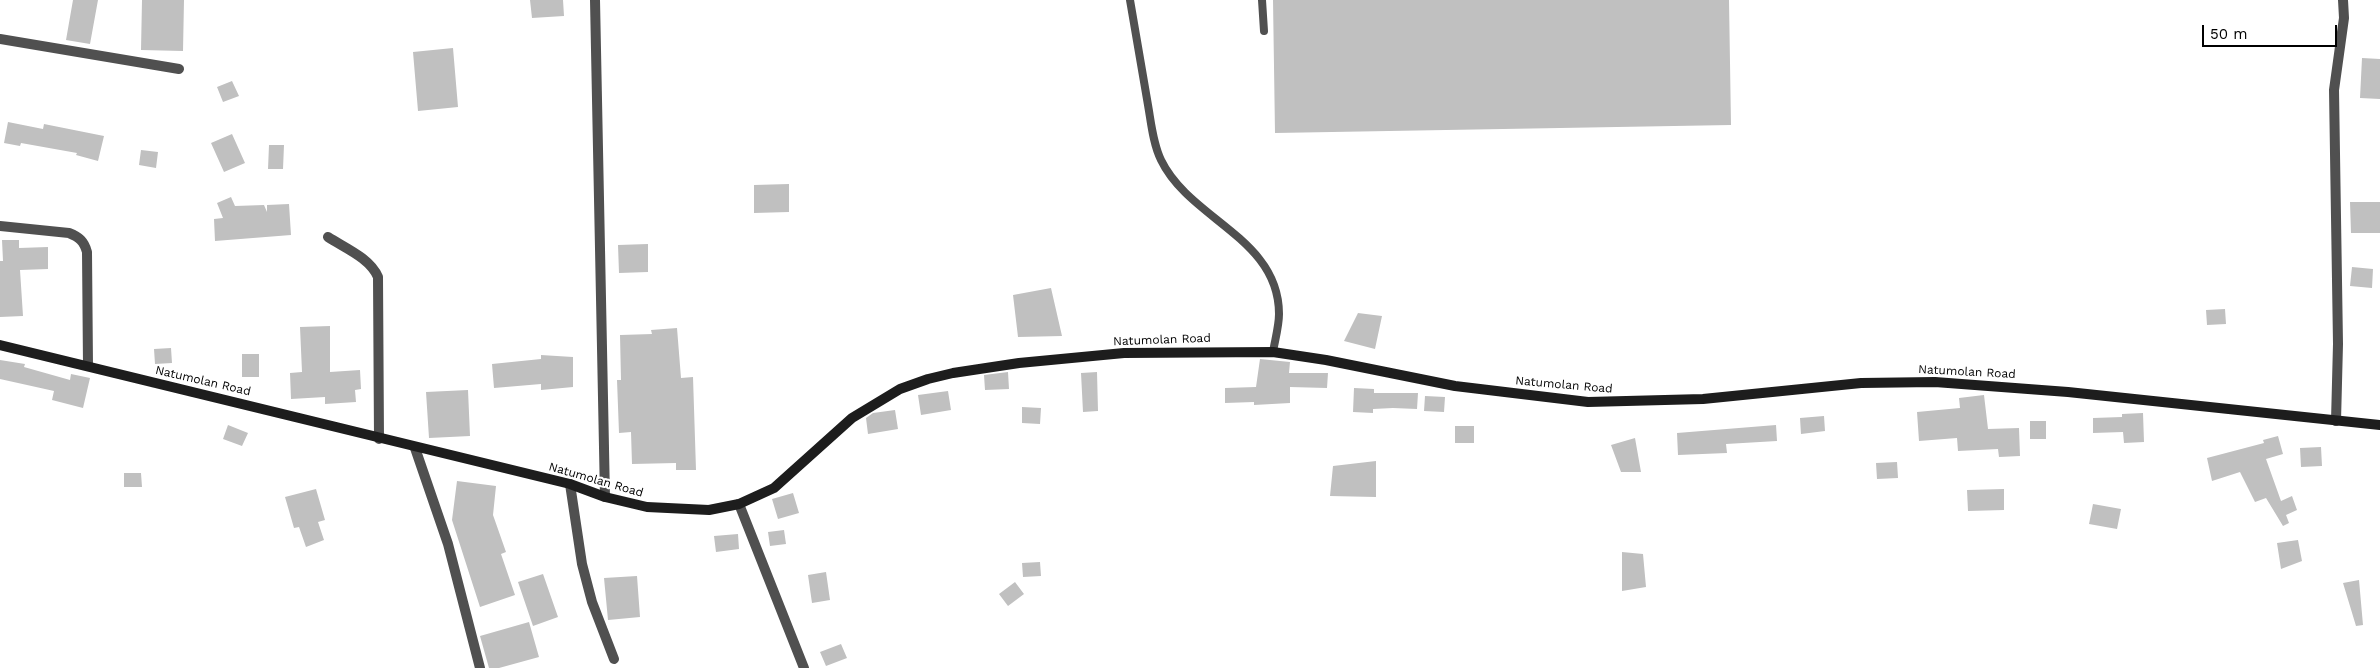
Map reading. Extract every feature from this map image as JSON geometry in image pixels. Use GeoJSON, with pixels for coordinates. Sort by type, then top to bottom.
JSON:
{"type":"FeatureCollection","features":[{"type":"Feature","properties":{"kind":"street"},"geometry":{"type":"LineString","coordinates":[[595,0],[605,497]]}},
{"type":"Feature","properties":{"kind":"street"},"geometry":{"type":"LineString","coordinates":[[2336,421],[2338,344],[2334,90],[2344,18],[2343,0]]}},
{"type":"Feature","properties":{"kind":"street"},"geometry":{"type":"LineString","coordinates":[[0,39],[179,69]]}},
{"type":"Feature","properties":{"kind":"street"},"geometry":{"type":"LineString","coordinates":[[0,226],[68,232],[77,236],[84,244],[87,252],[88,366]]}},
{"type":"Feature","properties":{"kind":"street"},"geometry":{"type":"LineString","coordinates":[[328,237],[368,263],[375,269],[378,277],[379,439]]}},
{"type":"Feature","properties":{"kind":"street","name":"Natumolan Road"},"geometry":{"type":"LineString","coordinates":[[0,345],[415,448],[570,484],[605,497],[647,507],[670,510],[709,510],[740,504],[781,482],[852,418],[878,400],[928,379],[1019,363],[1124,353],[1273,352],[1326,360],[1455,386],[1588,402],[1703,399],[1861,383],[1935,382],[2068,392],[2336,421],[2380,424]]}},
{"type":"Feature","properties":{"kind":"street"},"geometry":{"type":"LineString","coordinates":[[415,448],[448,544],[480,668]]}},
{"type":"Feature","properties":{"kind":"street"},"geometry":{"type":"LineString","coordinates":[[570,484],[582,564],[592,602],[614,659]]}},
{"type":"Feature","properties":{"kind":"street"},"geometry":{"type":"LineString","coordinates":[[740,504],[804,668]]}},
{"type":"Feature","properties":{"kind":"lane"},"geometry":{"type":"LineString","coordinates":[[1130,0],[1153,133],[1160,159],[1182,192],[1246,243],[1266,267],[1276,290],[1279,314],[1273,352]]}},
{"type":"Feature","properties":{"kind":"lane"},"geometry":{"type":"LineString","coordinates":[[1262,0],[1264,31]]}},
{"type":"Feature","properties":{"kind":"building"},"geometry":{"type":"Polygon","coordinates":[[[73,0],[98,0],[90,44],[66,40],[73,0]]]}},
{"type":"Feature","properties":{"kind":"building"},"geometry":{"type":"Polygon","coordinates":[[[142,0],[184,0],[183,51],[141,50],[142,0]]]}},
{"type":"Feature","properties":{"kind":"building"},"geometry":{"type":"Polygon","coordinates":[[[530,0],[563,0],[564,16],[532,18],[530,0]]]}},
{"type":"Feature","properties":{"kind":"building"},"geometry":{"type":"Polygon","coordinates":[[[1273,0],[1729,0],[1731,125],[1275,133],[1273,0]]]}},
{"type":"Feature","properties":{"kind":"building"},"geometry":{"type":"Polygon","coordinates":[[[453,48],[458,107],[418,111],[413,52],[453,48]]]}},
{"type":"Feature","properties":{"kind":"building"},"geometry":{"type":"Polygon","coordinates":[[[2362,58],[2380,59],[2380,99],[2360,98],[2362,58]]]}},
{"type":"Feature","properties":{"kind":"building"},"geometry":{"type":"Polygon","coordinates":[[[232,81],[239,96],[223,102],[217,87],[232,81]]]}},
{"type":"Feature","properties":{"kind":"building"},"geometry":{"type":"Polygon","coordinates":[[[8,122],[43,129],[44,124],[104,136],[98,161],[76,155],[77,153],[21,143],[20,146],[4,143],[8,122]]]}},
{"type":"Feature","properties":{"kind":"building"},"geometry":{"type":"Polygon","coordinates":[[[232,134],[245,163],[224,172],[211,143],[232,134]]]}},
{"type":"Feature","properties":{"kind":"building"},"geometry":{"type":"Polygon","coordinates":[[[269,145],[284,145],[283,169],[268,169],[269,145]]]}},
{"type":"Feature","properties":{"kind":"building"},"geometry":{"type":"Polygon","coordinates":[[[141,150],[158,152],[156,168],[139,165],[141,150]]]}},
{"type":"Feature","properties":{"kind":"building"},"geometry":{"type":"Polygon","coordinates":[[[789,184],[789,212],[754,213],[754,185],[789,184]]]}},
{"type":"Feature","properties":{"kind":"building"},"geometry":{"type":"Polygon","coordinates":[[[231,197],[235,206],[264,205],[267,212],[267,205],[289,204],[291,235],[215,241],[214,219],[223,218],[217,203],[231,197]]]}},
{"type":"Feature","properties":{"kind":"building"},"geometry":{"type":"Polygon","coordinates":[[[2350,202],[2380,202],[2380,233],[2351,233],[2350,202]]]}},
{"type":"Feature","properties":{"kind":"building"},"geometry":{"type":"Polygon","coordinates":[[[2,240],[19,240],[19,248],[48,247],[48,269],[20,270],[23,316],[0,317],[0,261],[3,261],[2,240]]]}},
{"type":"Feature","properties":{"kind":"building"},"geometry":{"type":"Polygon","coordinates":[[[648,244],[648,272],[619,273],[618,245],[648,244]]]}},
{"type":"Feature","properties":{"kind":"building"},"geometry":{"type":"Polygon","coordinates":[[[2352,267],[2373,269],[2372,288],[2350,286],[2352,267]]]}},
{"type":"Feature","properties":{"kind":"building"},"geometry":{"type":"Polygon","coordinates":[[[1051,288],[1062,336],[1018,337],[1013,295],[1051,288]]]}},
{"type":"Feature","properties":{"kind":"building"},"geometry":{"type":"Polygon","coordinates":[[[2225,309],[2226,324],[2207,325],[2206,310],[2225,309]]]}},
{"type":"Feature","properties":{"kind":"building"},"geometry":{"type":"Polygon","coordinates":[[[1358,313],[1382,316],[1375,349],[1344,341],[1358,313]]]}},
{"type":"Feature","properties":{"kind":"building"},"geometry":{"type":"Polygon","coordinates":[[[330,326],[330,372],[360,370],[361,389],[355,390],[356,402],[325,404],[325,397],[291,399],[290,373],[302,372],[300,327],[330,326]]]}},
{"type":"Feature","properties":{"kind":"building"},"geometry":{"type":"Polygon","coordinates":[[[677,328],[681,378],[693,377],[696,470],[676,470],[676,463],[632,464],[631,432],[619,433],[617,380],[621,380],[620,335],[652,334],[651,330],[677,328]]]}},
{"type":"Feature","properties":{"kind":"building"},"geometry":{"type":"Polygon","coordinates":[[[171,348],[172,363],[155,364],[154,349],[171,348]]]}},
{"type":"Feature","properties":{"kind":"building"},"geometry":{"type":"Polygon","coordinates":[[[242,354],[259,354],[259,377],[242,377],[242,354]]]}},
{"type":"Feature","properties":{"kind":"building"},"geometry":{"type":"Polygon","coordinates":[[[541,355],[573,357],[573,387],[541,390],[541,384],[494,388],[492,364],[541,359],[541,355]]]}},
{"type":"Feature","properties":{"kind":"building"},"geometry":{"type":"Polygon","coordinates":[[[1260,359],[1290,362],[1289,373],[1328,373],[1327,388],[1290,387],[1290,403],[1254,405],[1254,402],[1225,403],[1225,388],[1256,387],[1260,359]]]}},
{"type":"Feature","properties":{"kind":"building"},"geometry":{"type":"Polygon","coordinates":[[[0,360],[25,364],[24,367],[70,380],[71,374],[90,378],[83,408],[52,400],[54,391],[0,379],[0,360]]]}},
{"type":"Feature","properties":{"kind":"building"},"geometry":{"type":"Polygon","coordinates":[[[1008,372],[1009,389],[985,390],[984,375],[1008,372]]]}},
{"type":"Feature","properties":{"kind":"building"},"geometry":{"type":"Polygon","coordinates":[[[1097,372],[1098,411],[1083,412],[1081,373],[1097,372]]]}},
{"type":"Feature","properties":{"kind":"building"},"geometry":{"type":"Polygon","coordinates":[[[1354,388],[1374,389],[1374,393],[1418,393],[1417,409],[1393,408],[1373,409],[1373,413],[1353,412],[1354,388]]]}},
{"type":"Feature","properties":{"kind":"building"},"geometry":{"type":"Polygon","coordinates":[[[468,390],[470,436],[429,438],[426,392],[468,390]]]}},
{"type":"Feature","properties":{"kind":"building"},"geometry":{"type":"Polygon","coordinates":[[[948,391],[951,410],[921,415],[918,395],[948,391]]]}},
{"type":"Feature","properties":{"kind":"building"},"geometry":{"type":"Polygon","coordinates":[[[1984,395],[1988,429],[2019,428],[2020,456],[1999,457],[1998,449],[1958,451],[1957,438],[1919,441],[1917,412],[1960,408],[1959,398],[1984,395]]]}},
{"type":"Feature","properties":{"kind":"building"},"geometry":{"type":"Polygon","coordinates":[[[1425,396],[1445,397],[1444,412],[1424,411],[1425,396]]]}},
{"type":"Feature","properties":{"kind":"building"},"geometry":{"type":"Polygon","coordinates":[[[1022,407],[1041,408],[1040,424],[1022,423],[1022,407]]]}},
{"type":"Feature","properties":{"kind":"building"},"geometry":{"type":"Polygon","coordinates":[[[895,410],[898,429],[868,434],[866,418],[873,413],[895,410]]]}},
{"type":"Feature","properties":{"kind":"building"},"geometry":{"type":"Polygon","coordinates":[[[2143,413],[2144,442],[2124,443],[2123,432],[2093,433],[2093,418],[2122,417],[2122,414],[2143,413]]]}},
{"type":"Feature","properties":{"kind":"building"},"geometry":{"type":"Polygon","coordinates":[[[1824,416],[1825,431],[1801,434],[1800,418],[1824,416]]]}},
{"type":"Feature","properties":{"kind":"building"},"geometry":{"type":"Polygon","coordinates":[[[2030,421],[2046,421],[2046,439],[2030,439],[2030,421]]]}},
{"type":"Feature","properties":{"kind":"building"},"geometry":{"type":"Polygon","coordinates":[[[228,425],[248,433],[242,446],[223,439],[228,425]]]}},
{"type":"Feature","properties":{"kind":"building"},"geometry":{"type":"Polygon","coordinates":[[[1776,425],[1777,441],[1726,444],[1727,453],[1678,455],[1677,433],[1776,425]]]}},
{"type":"Feature","properties":{"kind":"building"},"geometry":{"type":"Polygon","coordinates":[[[1455,426],[1474,426],[1474,443],[1455,443],[1455,426]]]}},
{"type":"Feature","properties":{"kind":"building"},"geometry":{"type":"Polygon","coordinates":[[[2278,436],[2283,454],[2266,459],[2281,501],[2292,496],[2297,510],[2286,515],[2289,523],[2283,526],[2266,498],[2255,502],[2240,472],[2212,481],[2207,458],[2264,443],[2263,440],[2278,436]]]}},
{"type":"Feature","properties":{"kind":"building"},"geometry":{"type":"Polygon","coordinates":[[[1635,438],[1641,472],[1621,472],[1611,445],[1635,438]]]}},
{"type":"Feature","properties":{"kind":"building"},"geometry":{"type":"Polygon","coordinates":[[[2321,447],[2322,466],[2301,467],[2300,448],[2321,447]]]}},
{"type":"Feature","properties":{"kind":"building"},"geometry":{"type":"Polygon","coordinates":[[[1376,461],[1376,497],[1330,496],[1333,466],[1376,461]]]}},
{"type":"Feature","properties":{"kind":"building"},"geometry":{"type":"Polygon","coordinates":[[[1897,462],[1898,478],[1877,479],[1876,463],[1897,462]]]}},
{"type":"Feature","properties":{"kind":"building"},"geometry":{"type":"Polygon","coordinates":[[[124,473],[141,473],[142,487],[124,487],[124,473]]]}},
{"type":"Feature","properties":{"kind":"building"},"geometry":{"type":"Polygon","coordinates":[[[457,481],[496,486],[493,515],[506,552],[501,554],[515,595],[480,607],[452,520],[457,481]]]}},
{"type":"Feature","properties":{"kind":"building"},"geometry":{"type":"Polygon","coordinates":[[[316,489],[325,520],[318,522],[324,540],[306,547],[299,527],[294,528],[285,497],[316,489]]]}},
{"type":"Feature","properties":{"kind":"building"},"geometry":{"type":"Polygon","coordinates":[[[2004,489],[2004,510],[1968,511],[1967,490],[2004,489]]]}},
{"type":"Feature","properties":{"kind":"building"},"geometry":{"type":"Polygon","coordinates":[[[793,493],[799,513],[778,519],[772,499],[793,493]]]}},
{"type":"Feature","properties":{"kind":"building"},"geometry":{"type":"Polygon","coordinates":[[[2093,504],[2121,509],[2117,529],[2089,524],[2093,504]]]}},
{"type":"Feature","properties":{"kind":"building"},"geometry":{"type":"Polygon","coordinates":[[[784,530],[786,544],[770,546],[768,532],[784,530]]]}},
{"type":"Feature","properties":{"kind":"building"},"geometry":{"type":"Polygon","coordinates":[[[738,534],[739,549],[716,552],[714,536],[738,534]]]}},
{"type":"Feature","properties":{"kind":"building"},"geometry":{"type":"Polygon","coordinates":[[[2298,540],[2302,561],[2281,569],[2277,543],[2298,540]]]}},
{"type":"Feature","properties":{"kind":"building"},"geometry":{"type":"Polygon","coordinates":[[[1622,552],[1643,554],[1646,587],[1622,591],[1622,552]]]}},
{"type":"Feature","properties":{"kind":"building"},"geometry":{"type":"Polygon","coordinates":[[[1040,562],[1041,576],[1023,577],[1022,563],[1040,562]]]}},
{"type":"Feature","properties":{"kind":"building"},"geometry":{"type":"Polygon","coordinates":[[[826,572],[830,600],[812,603],[808,575],[826,572]]]}},
{"type":"Feature","properties":{"kind":"building"},"geometry":{"type":"Polygon","coordinates":[[[543,574],[558,617],[533,626],[518,582],[543,574]]]}},
{"type":"Feature","properties":{"kind":"building"},"geometry":{"type":"Polygon","coordinates":[[[637,576],[640,617],[608,620],[604,578],[637,576]]]}},
{"type":"Feature","properties":{"kind":"building"},"geometry":{"type":"Polygon","coordinates":[[[2359,580],[2363,625],[2356,626],[2343,583],[2359,580]]]}},
{"type":"Feature","properties":{"kind":"building"},"geometry":{"type":"Polygon","coordinates":[[[1015,582],[1024,594],[1008,606],[999,594],[1015,582]]]}},
{"type":"Feature","properties":{"kind":"building"},"geometry":{"type":"Polygon","coordinates":[[[529,622],[539,657],[499,668],[489,668],[480,636],[529,622]]]}},
{"type":"Feature","properties":{"kind":"building"},"geometry":{"type":"Polygon","coordinates":[[[841,644],[847,658],[826,666],[820,652],[841,644]]]}}]}
